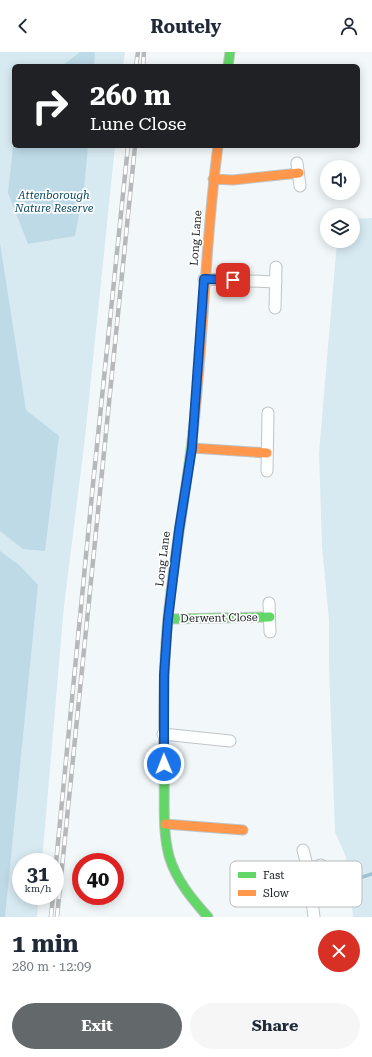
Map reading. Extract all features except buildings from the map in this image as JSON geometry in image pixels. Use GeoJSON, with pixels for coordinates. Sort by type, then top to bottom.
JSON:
{"type":"FeatureCollection","features":[{"type":"Feature","properties":{"kind":"street"},"geometry":{"type":"LineString","coordinates":[[228,64],[230,52]]}},
{"type":"Feature","properties":{"kind":"street","name":"Long Lane"},"geometry":{"type":"LineString","coordinates":[[208,917],[185,890],[177,876],[167,847],[163,734],[164,675],[168,619],[179,530],[192,448],[204,279],[213,179],[218,148]]}},
{"type":"Feature","properties":{"kind":"street"},"geometry":{"type":"LineString","coordinates":[[213,179],[233,180],[298,168],[300,186]]}},
{"type":"Feature","properties":{"kind":"street"},"geometry":{"type":"LineString","coordinates":[[275,308],[276,267]]}},
{"type":"Feature","properties":{"kind":"street"},"geometry":{"type":"LineString","coordinates":[[204,279],[276,282]]}},
{"type":"Feature","properties":{"kind":"street"},"geometry":{"type":"LineString","coordinates":[[267,471],[268,413]]}},
{"type":"Feature","properties":{"kind":"street"},"geometry":{"type":"LineString","coordinates":[[192,448],[268,453]]}},
{"type":"Feature","properties":{"kind":"street","name":"Derwent Close"},"geometry":{"type":"LineString","coordinates":[[269,603],[270,632]]}},
{"type":"Feature","properties":{"kind":"street","name":"Derwent Close"},"geometry":{"type":"LineString","coordinates":[[168,619],[270,617]]}},
{"type":"Feature","properties":{"kind":"street"},"geometry":{"type":"LineString","coordinates":[[163,734],[230,741]]}},
{"type":"Feature","properties":{"kind":"street"},"geometry":{"type":"LineString","coordinates":[[165,824],[243,830]]}},
{"type":"Feature","properties":{"kind":"street"},"geometry":{"type":"LineString","coordinates":[[303,850],[306,861]]}},
{"type":"Feature","properties":{"kind":"street"},"geometry":{"type":"LineString","coordinates":[[313,907],[314,917]]}},
{"type":"Feature","properties":{"kind":"green space","name":"Attenborough Nature Reserve"},"geometry":{"type":"Polygon","coordinates":[[[0,52],[125,52],[123,64],[12,64],[12,148],[115,148],[85,438],[64,606],[43,853],[12,853],[12,905],[38,905],[37,917],[0,917],[0,52]]]}},
{"type":"Feature","properties":{"kind":"green space"},"geometry":{"type":"Polygon","coordinates":[[[80,52],[95,52],[94,64],[65,64],[80,52]]]}},
{"type":"Feature","properties":{"kind":"green space"},"geometry":{"type":"Polygon","coordinates":[[[13,148],[88,148],[84,190],[75,236],[28,244],[8,193],[13,148]]]}},
{"type":"Feature","properties":{"kind":"green space"},"geometry":{"type":"Polygon","coordinates":[[[372,218],[372,917],[353,917],[352,907],[362,907],[362,861],[346,861],[335,832],[329,667],[329,620],[322,547],[319,453],[336,248],[360,248],[360,219],[372,218]]]}},
{"type":"Feature","properties":{"kind":"green space"},"geometry":{"type":"Polygon","coordinates":[[[0,243],[26,410],[59,436],[45,551],[23,549],[0,531],[0,243]]]}},
{"type":"Feature","properties":{"kind":"green space"},"geometry":{"type":"Polygon","coordinates":[[[0,551],[19,565],[38,585],[5,917],[0,917],[0,551]]]}},
{"type":"Feature","properties":{"kind":"waterway"},"geometry":{"type":"LineString","coordinates":[[362,877],[372,874]]}},
{"type":"Feature","properties":{"kind":"railway"},"geometry":{"type":"LineString","coordinates":[[136,64],[138,52]]}},
{"type":"Feature","properties":{"kind":"railway"},"geometry":{"type":"LineString","coordinates":[[143,64],[144,52]]}},
{"type":"Feature","properties":{"kind":"railway"},"geometry":{"type":"LineString","coordinates":[[57,853],[128,148]]}},
{"type":"Feature","properties":{"kind":"railway"},"geometry":{"type":"LineString","coordinates":[[57,917],[135,148]]}},
{"type":"Feature","properties":{"kind":"railway"},"geometry":{"type":"LineString","coordinates":[[51,917],[52,905]]}},
{"type":"Feature","properties":{"kind":"traffic: fast"},"geometry":{"type":"LineString","coordinates":[[228,64],[230,52]]}},
{"type":"Feature","properties":{"kind":"traffic: fast"},"geometry":{"type":"LineString","coordinates":[[193,432],[173,572],[166,637],[164,676],[164,814],[165,835],[172,865],[185,889],[208,917]]}},
{"type":"Feature","properties":{"kind":"traffic: fast"},"geometry":{"type":"LineString","coordinates":[[168,619],[270,617]]}},
{"type":"Feature","properties":{"kind":"traffic: slow"},"geometry":{"type":"LineString","coordinates":[[193,432],[200,361],[210,217],[218,148]]}},
{"type":"Feature","properties":{"kind":"traffic: slow"},"geometry":{"type":"LineString","coordinates":[[213,179],[233,180],[299,173]]}},
{"type":"Feature","properties":{"kind":"traffic: slow"},"geometry":{"type":"LineString","coordinates":[[192,448],[267,453]]}},
{"type":"Feature","properties":{"kind":"traffic: slow"},"geometry":{"type":"LineString","coordinates":[[165,824],[243,830]]}},
{"type":"Feature","properties":{"kind":"route"},"geometry":{"type":"LineString","coordinates":[[164,764],[164,675],[168,619],[179,530],[192,448],[204,279],[233,280]]}}]}
